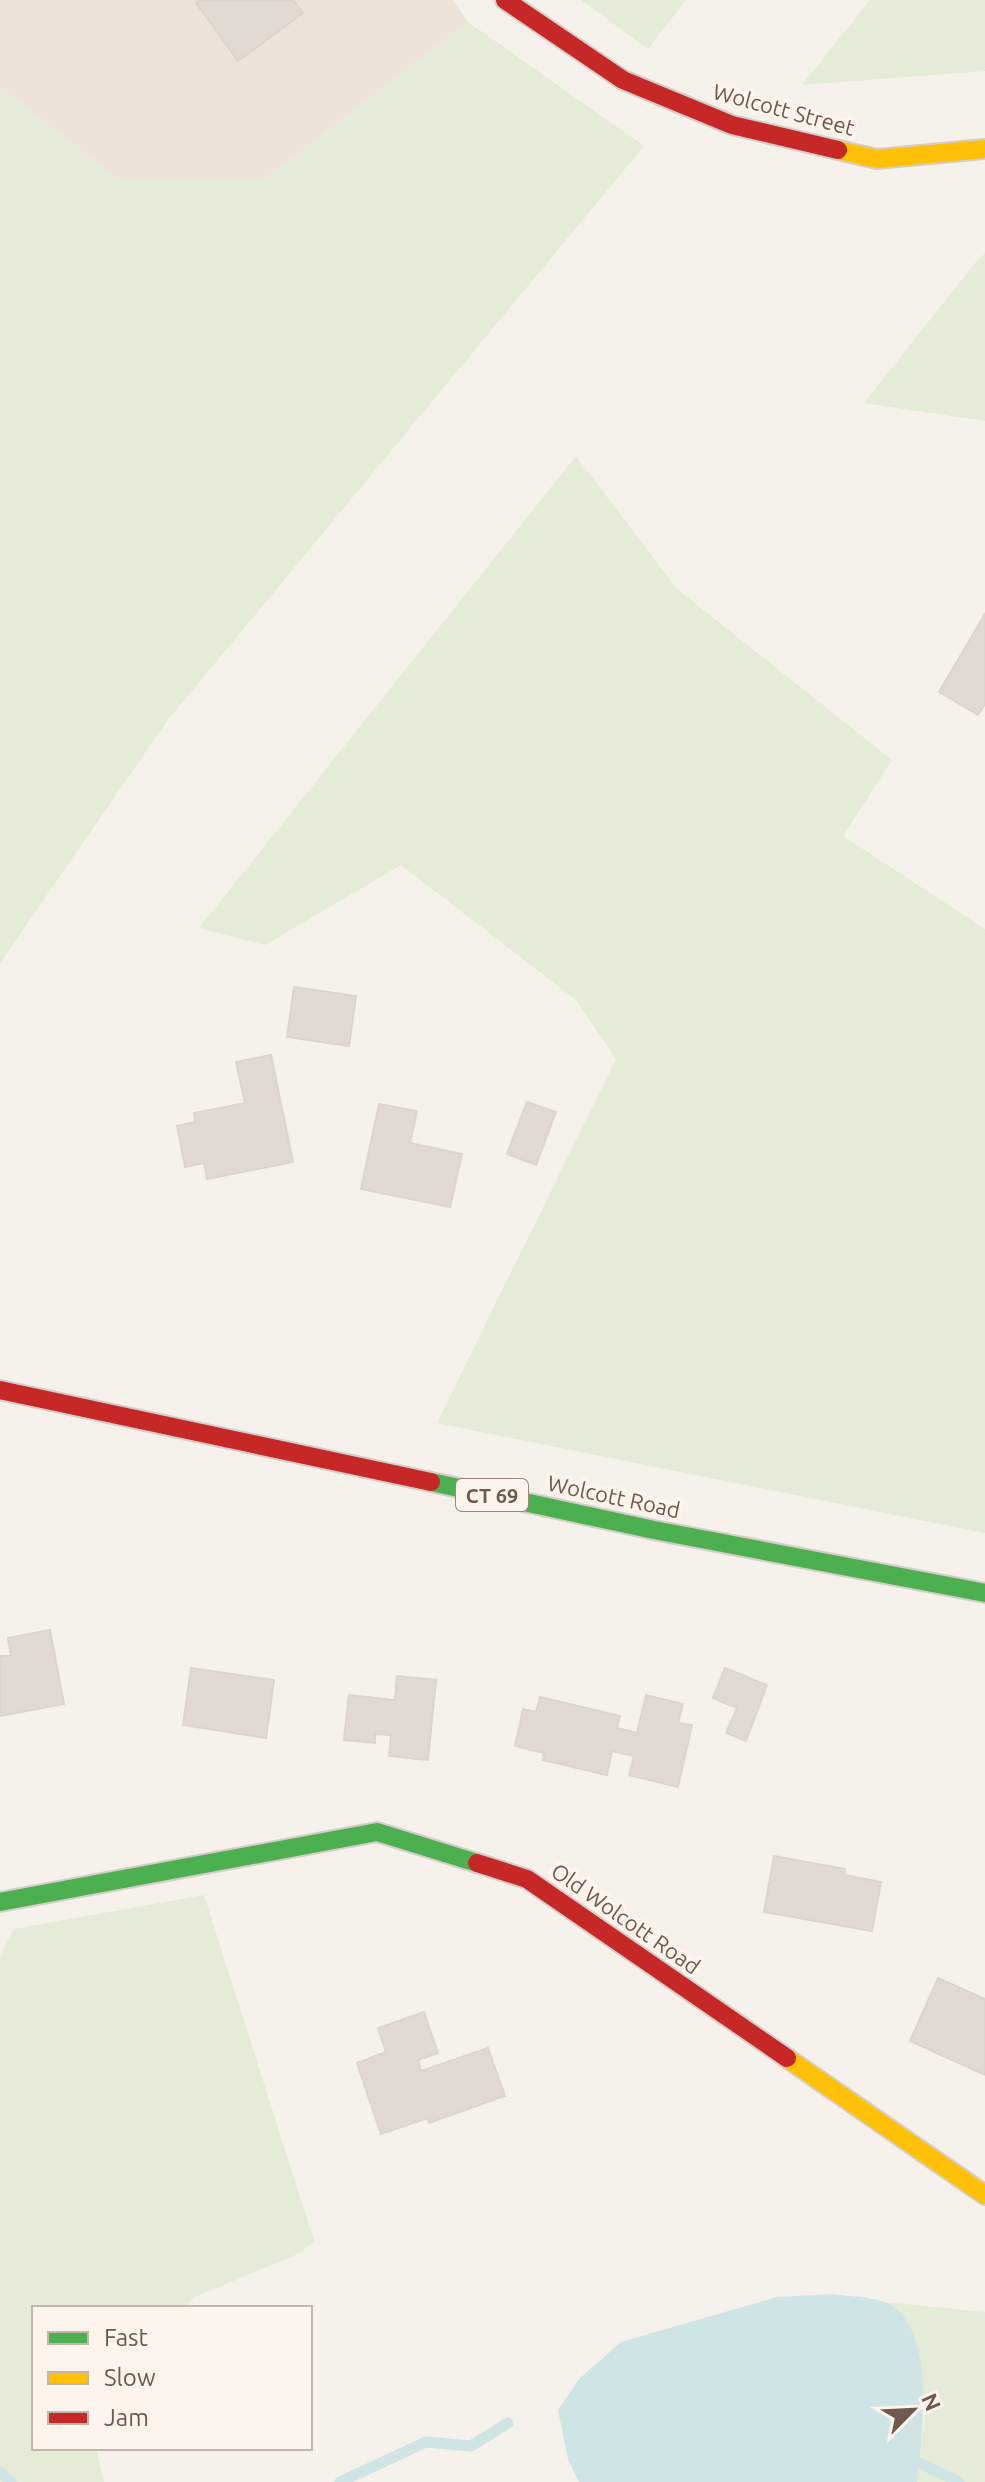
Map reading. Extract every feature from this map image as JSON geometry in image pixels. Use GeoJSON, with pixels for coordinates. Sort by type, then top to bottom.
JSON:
{"type":"FeatureCollection","features":[{"type":"Feature","properties":{"kind":"main road","name":"Wolcott Street"},"geometry":{"type":"LineString","coordinates":[[505,0],[623,80],[732,125],[877,159],[985,149]]}},
{"type":"Feature","properties":{"kind":"main road","name":"Wolcott Road"},"geometry":{"type":"LineString","coordinates":[[0,1390],[654,1530],[985,1593]]}},
{"type":"Feature","properties":{"kind":"main road","name":"Old Wolcott Road"},"geometry":{"type":"LineString","coordinates":[[0,1902],[377,1832],[527,1879],[985,2195]]}},
{"type":"Feature","properties":{"kind":"shaded area"},"geometry":{"type":"Polygon","coordinates":[[[0,0],[453,0],[468,22],[265,179],[118,179],[0,87],[0,0]]]}},
{"type":"Feature","properties":{"kind":"shaded area"},"geometry":{"type":"Polygon","coordinates":[[[834,2294],[884,2302],[901,2314],[913,2332],[923,2383],[917,2482],[579,2482],[568,2459],[558,2410],[579,2379],[621,2342],[777,2297],[834,2294]]]}},
{"type":"Feature","properties":{"kind":"green space"},"geometry":{"type":"Polygon","coordinates":[[[581,0],[686,0],[648,49],[581,0]]]}},
{"type":"Feature","properties":{"kind":"green space"},"geometry":{"type":"Polygon","coordinates":[[[870,0],[985,0],[985,71],[802,85],[870,0]]]}},
{"type":"Feature","properties":{"kind":"green space"},"geometry":{"type":"Polygon","coordinates":[[[468,22],[644,146],[167,721],[0,963],[0,87],[118,179],[265,179],[468,22]]]}},
{"type":"Feature","properties":{"kind":"green space"},"geometry":{"type":"Polygon","coordinates":[[[985,253],[985,421],[864,403],[975,263],[985,253]]]}},
{"type":"Feature","properties":{"kind":"green space"},"geometry":{"type":"Polygon","coordinates":[[[576,456],[677,589],[892,760],[843,836],[985,929],[985,1533],[437,1423],[616,1059],[576,1000],[401,865],[265,945],[199,928],[576,456]]]}},
{"type":"Feature","properties":{"kind":"green space"},"geometry":{"type":"Polygon","coordinates":[[[204,1895],[314,2241],[300,2253],[195,2297],[184,2306],[32,2306],[32,2450],[96,2450],[104,2482],[0,2482],[0,1955],[14,1929],[204,1895]]]}},
{"type":"Feature","properties":{"kind":"green space"},"geometry":{"type":"Polygon","coordinates":[[[885,2302],[985,2312],[985,2482],[917,2482],[925,2415],[904,2319],[885,2302]]]}},
{"type":"Feature","properties":{"kind":"building"},"geometry":{"type":"Polygon","coordinates":[[[200,0],[293,0],[303,13],[238,61],[196,3],[200,0]]]}},
{"type":"Feature","properties":{"kind":"building"},"geometry":{"type":"Polygon","coordinates":[[[985,614],[985,704],[978,715],[939,692],[985,614]]]}},
{"type":"Feature","properties":{"kind":"building"},"geometry":{"type":"Polygon","coordinates":[[[294,987],[356,996],[349,1046],[287,1037],[294,987]]]}},
{"type":"Feature","properties":{"kind":"building"},"geometry":{"type":"Polygon","coordinates":[[[271,1055],[293,1162],[207,1179],[204,1163],[185,1167],[177,1126],[195,1122],[194,1113],[245,1103],[236,1062],[271,1055]]]}},
{"type":"Feature","properties":{"kind":"building"},"geometry":{"type":"Polygon","coordinates":[[[527,1102],[556,1112],[536,1165],[507,1154],[527,1102]]]}},
{"type":"Feature","properties":{"kind":"building"},"geometry":{"type":"Polygon","coordinates":[[[379,1104],[417,1111],[410,1143],[462,1154],[450,1207],[361,1189],[379,1104]]]}},
{"type":"Feature","properties":{"kind":"building"},"geometry":{"type":"Polygon","coordinates":[[[50,1630],[64,1704],[0,1716],[0,1656],[11,1656],[8,1638],[50,1630]]]}},
{"type":"Feature","properties":{"kind":"building"},"geometry":{"type":"Polygon","coordinates":[[[191,1668],[274,1680],[266,1738],[183,1725],[191,1668]]]}},
{"type":"Feature","properties":{"kind":"building"},"geometry":{"type":"Polygon","coordinates":[[[725,1668],[767,1685],[746,1741],[726,1733],[737,1708],[713,1698],[725,1668]]]}},
{"type":"Feature","properties":{"kind":"building"},"geometry":{"type":"Polygon","coordinates":[[[397,1676],[436,1680],[428,1760],[389,1756],[391,1735],[375,1734],[375,1743],[344,1740],[349,1695],[395,1700],[397,1676]]]}},
{"type":"Feature","properties":{"kind":"building"},"geometry":{"type":"Polygon","coordinates":[[[646,1695],[683,1704],[678,1723],[692,1725],[678,1787],[629,1775],[634,1756],[612,1751],[607,1775],[543,1760],[544,1753],[515,1746],[523,1709],[536,1712],[540,1697],[620,1716],[617,1728],[637,1733],[646,1695]]]}},
{"type":"Feature","properties":{"kind":"building"},"geometry":{"type":"Polygon","coordinates":[[[774,1856],[845,1869],[844,1875],[881,1882],[872,1931],[764,1912],[774,1856]]]}},
{"type":"Feature","properties":{"kind":"building"},"geometry":{"type":"Polygon","coordinates":[[[938,1978],[985,1999],[985,2075],[910,2041],[938,1978]]]}},
{"type":"Feature","properties":{"kind":"building"},"geometry":{"type":"Polygon","coordinates":[[[424,2012],[438,2053],[418,2060],[421,2071],[488,2048],[505,2096],[429,2123],[428,2118],[381,2134],[357,2063],[386,2052],[378,2028],[424,2012]]]}},
{"type":"Feature","properties":{"kind":"waterway"},"geometry":{"type":"LineString","coordinates":[[340,2482],[426,2442],[471,2446],[508,2423]]}},
{"type":"Feature","properties":{"kind":"waterway"},"geometry":{"type":"LineString","coordinates":[[907,2461],[919,2463],[959,2482]]}},
{"type":"Feature","properties":{"kind":"waterway"},"geometry":{"type":"LineString","coordinates":[[0,2472],[11,2482]]}},
{"type":"Feature","properties":{"kind":"traffic: fast"},"geometry":{"type":"LineString","coordinates":[[431,1482],[654,1530],[985,1593]]}},
{"type":"Feature","properties":{"kind":"traffic: fast"},"geometry":{"type":"LineString","coordinates":[[0,1902],[377,1832],[477,1863]]}},
{"type":"Feature","properties":{"kind":"traffic: slow"},"geometry":{"type":"LineString","coordinates":[[838,150],[877,159],[985,149]]}},
{"type":"Feature","properties":{"kind":"traffic: slow"},"geometry":{"type":"LineString","coordinates":[[787,2058],[985,2195]]}},
{"type":"Feature","properties":{"kind":"traffic: jam"},"geometry":{"type":"LineString","coordinates":[[505,0],[623,80],[732,125],[838,150]]}},
{"type":"Feature","properties":{"kind":"traffic: jam"},"geometry":{"type":"LineString","coordinates":[[0,1390],[431,1482]]}},
{"type":"Feature","properties":{"kind":"traffic: jam"},"geometry":{"type":"LineString","coordinates":[[477,1863],[527,1879],[787,2058]]}}]}
